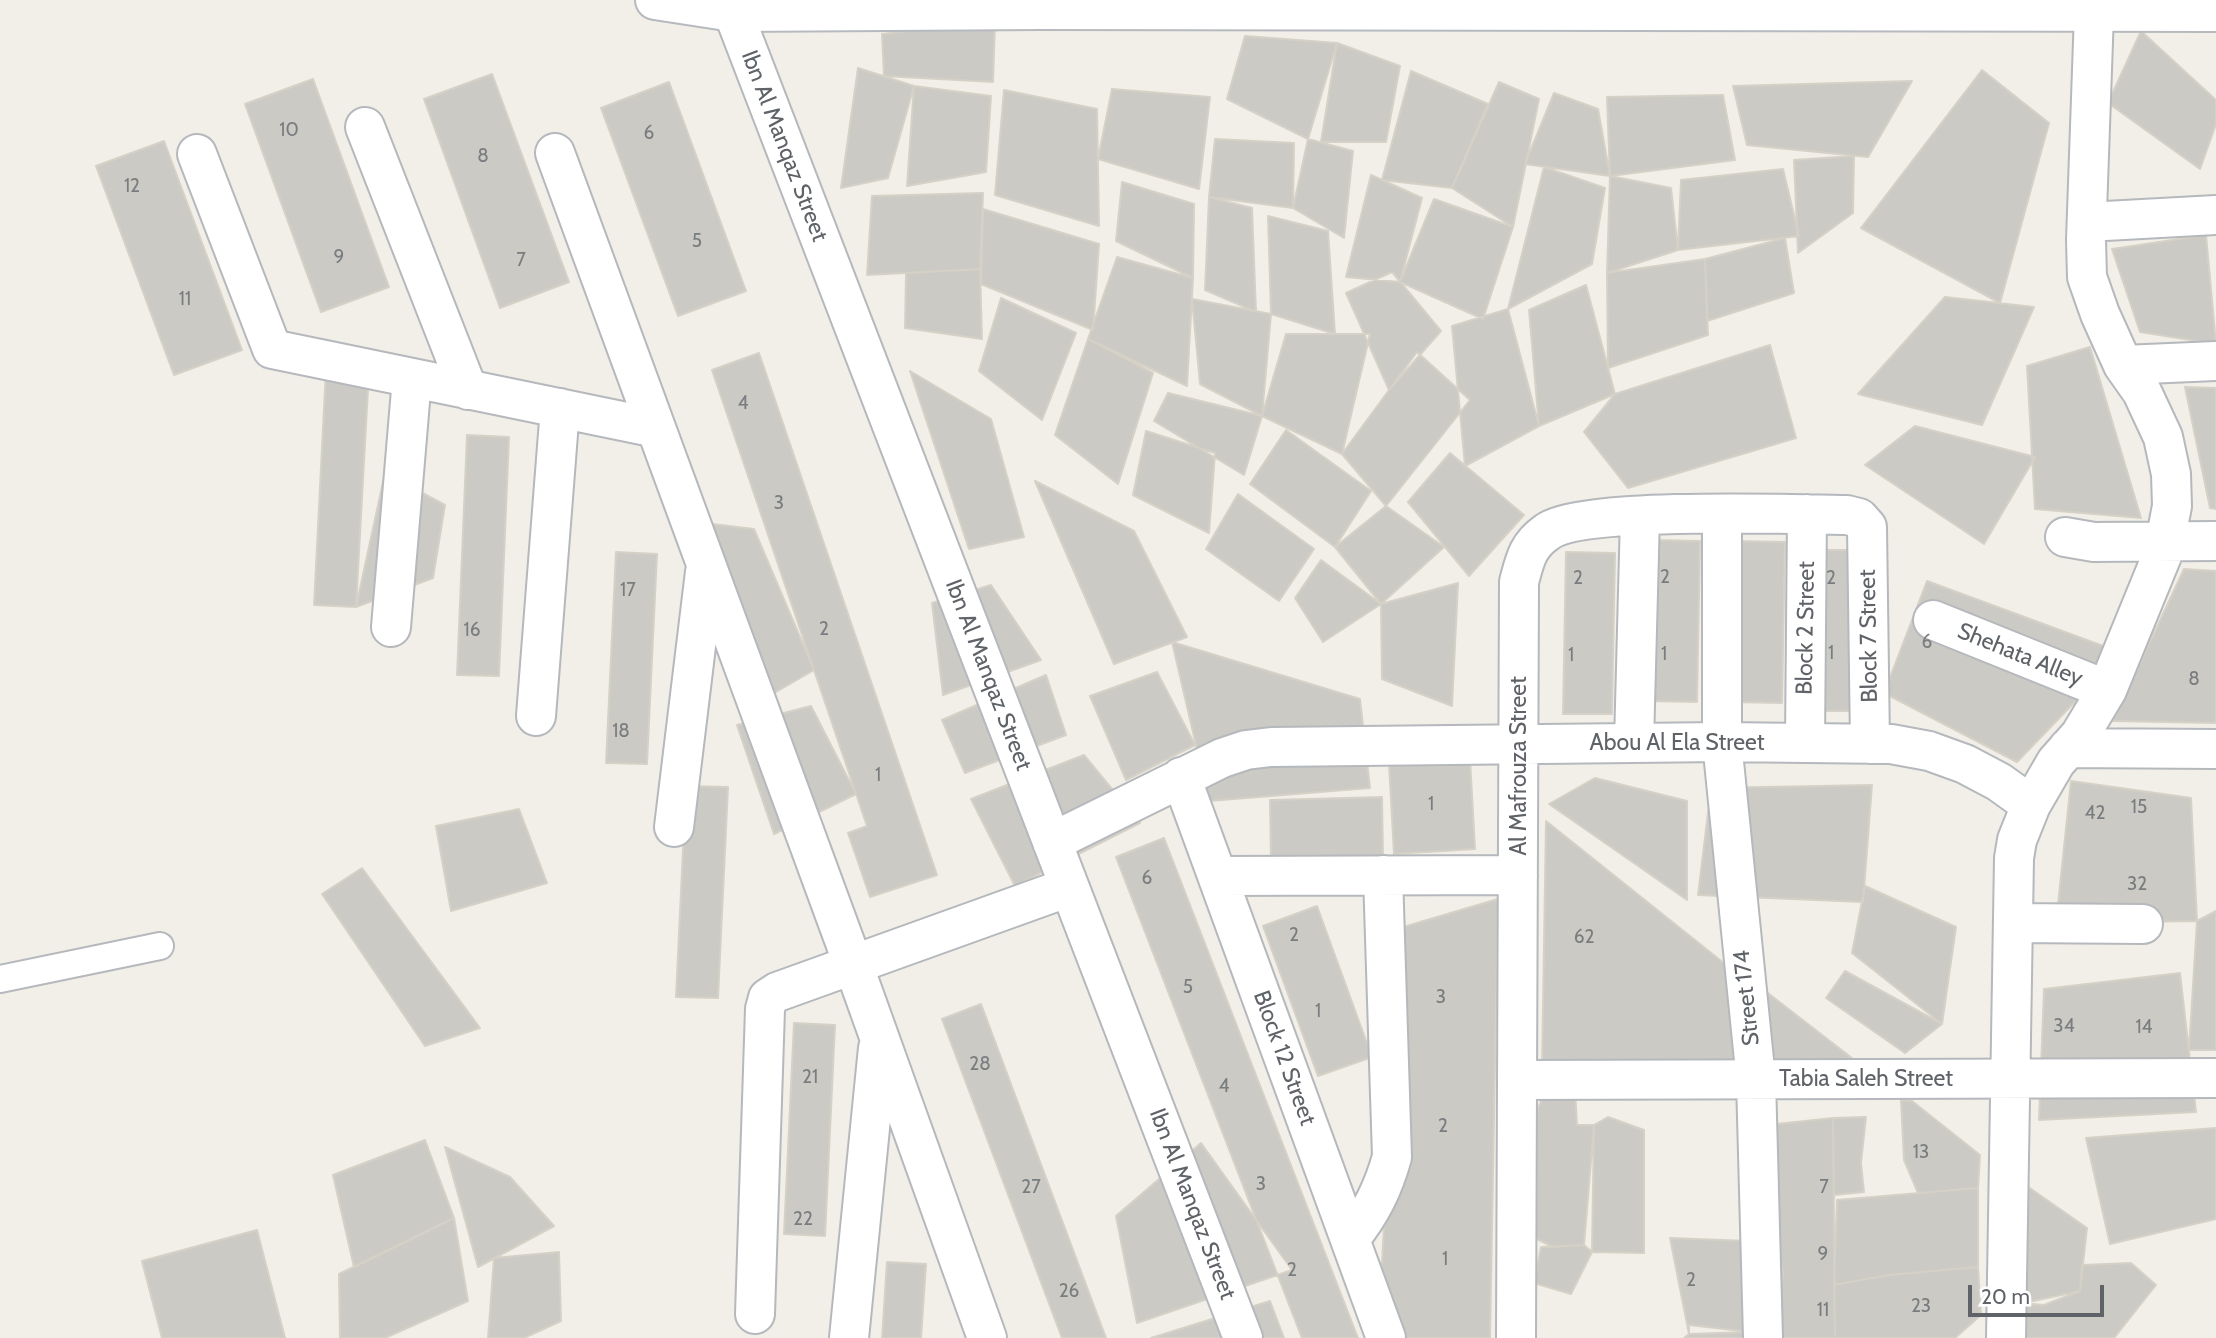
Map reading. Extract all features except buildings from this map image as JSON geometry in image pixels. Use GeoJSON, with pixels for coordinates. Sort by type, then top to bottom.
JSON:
{"type":"FeatureCollection","features":[{"type":"Feature","properties":{"kind":"street"},"geometry":{"type":"LineString","coordinates":[[655,0],[733,12],[2216,12]]}},
{"type":"Feature","properties":{"kind":"street","name":"Ibn Al Manqaz Street"},"geometry":{"type":"LineString","coordinates":[[733,12],[1243,1338]]}},
{"type":"Feature","properties":{"kind":"street"},"geometry":{"type":"LineString","coordinates":[[2006,1338],[2009,1079],[2014,858],[2017,840],[2031,805],[2056,762],[2080,735],[2106,690],[2167,541],[2172,506],[2171,474],[2163,437],[2142,392],[2123,365],[2100,314],[2088,277],[2087,222],[2094,13]]}},
{"type":"Feature","properties":{"kind":"street"},"geometry":{"type":"LineString","coordinates":[[365,127],[468,390]]}},
{"type":"Feature","properties":{"kind":"street"},"geometry":{"type":"LineString","coordinates":[[555,153],[853,964],[987,1338]]}},
{"type":"Feature","properties":{"kind":"street"},"geometry":{"type":"LineString","coordinates":[[197,154],[272,349],[656,428]]}},
{"type":"Feature","properties":{"kind":"street"},"geometry":{"type":"LineString","coordinates":[[2087,222],[2216,215]]}},
{"type":"Feature","properties":{"kind":"street"},"geometry":{"type":"LineString","coordinates":[[2123,365],[2216,361]]}},
{"type":"Feature","properties":{"kind":"street"},"geometry":{"type":"LineString","coordinates":[[391,627],[412,378]]}},
{"type":"Feature","properties":{"kind":"street"},"geometry":{"type":"LineString","coordinates":[[536,716],[560,408]]}},
{"type":"Feature","properties":{"kind":"street","name":"Block 2 Street"},"geometry":{"type":"LineString","coordinates":[[1805,742],[1807,514]]}},
{"type":"Feature","properties":{"kind":"street","name":"Street 174"},"geometry":{"type":"LineString","coordinates":[[1722,515],[1722,742],[1756,1080],[1763,1338]]}},
{"type":"Feature","properties":{"kind":"street","name":"Al Mafrouza Street"},"geometry":{"type":"LineString","coordinates":[[1517,1338],[1519,582],[1528,550],[1548,530],[1584,520],[1640,516],[1847,515],[1859,518],[1867,527]]}},
{"type":"Feature","properties":{"kind":"street"},"geometry":{"type":"LineString","coordinates":[[1634,743],[1640,516]]}},
{"type":"Feature","properties":{"kind":"street","name":"Block 7 Street"},"geometry":{"type":"LineString","coordinates":[[1867,527],[1870,744]]}},
{"type":"Feature","properties":{"kind":"street"},"geometry":{"type":"LineString","coordinates":[[2065,537],[2094,542],[2216,541]]}},
{"type":"Feature","properties":{"kind":"street"},"geometry":{"type":"LineString","coordinates":[[674,827],[706,566]]}},
{"type":"Feature","properties":{"kind":"street","name":"Shehata Alley"},"geometry":{"type":"LineString","coordinates":[[1933,620],[2106,690]]}},
{"type":"Feature","properties":{"kind":"street","name":"Abou Al Ela Street"},"geometry":{"type":"LineString","coordinates":[[1052,842],[1222,758],[1246,750],[1271,747],[1722,742],[1891,744],[1929,751],[1965,764],[1999,782],[2031,805]]}},
{"type":"Feature","properties":{"kind":"street"},"geometry":{"type":"LineString","coordinates":[[2068,748],[2216,749]]}},
{"type":"Feature","properties":{"kind":"street","name":"Block 12 Street"},"geometry":{"type":"LineString","coordinates":[[1181,777],[1387,1338]]}},
{"type":"Feature","properties":{"kind":"street"},"geometry":{"type":"LineString","coordinates":[[1350,1239],[1370,1214],[1384,1187],[1392,1157],[1383,875]]}},
{"type":"Feature","properties":{"kind":"street"},"geometry":{"type":"LineString","coordinates":[[1218,876],[1518,875]]}},
{"type":"Feature","properties":{"kind":"street"},"geometry":{"type":"LineString","coordinates":[[755,1314],[768,999],[777,992],[1069,887]]}},
{"type":"Feature","properties":{"kind":"street"},"geometry":{"type":"LineString","coordinates":[[2013,923],[2143,924]]}},
{"type":"Feature","properties":{"kind":"street"},"geometry":{"type":"LineString","coordinates":[[849,1338],[879,1038]]}},
{"type":"Feature","properties":{"kind":"street","name":"Tabia Saleh Street"},"geometry":{"type":"LineString","coordinates":[[1517,1080],[2216,1078]]}},
{"type":"Feature","properties":{"kind":"lane"},"geometry":{"type":"LineString","coordinates":[[0,979],[160,946]]}}]}
